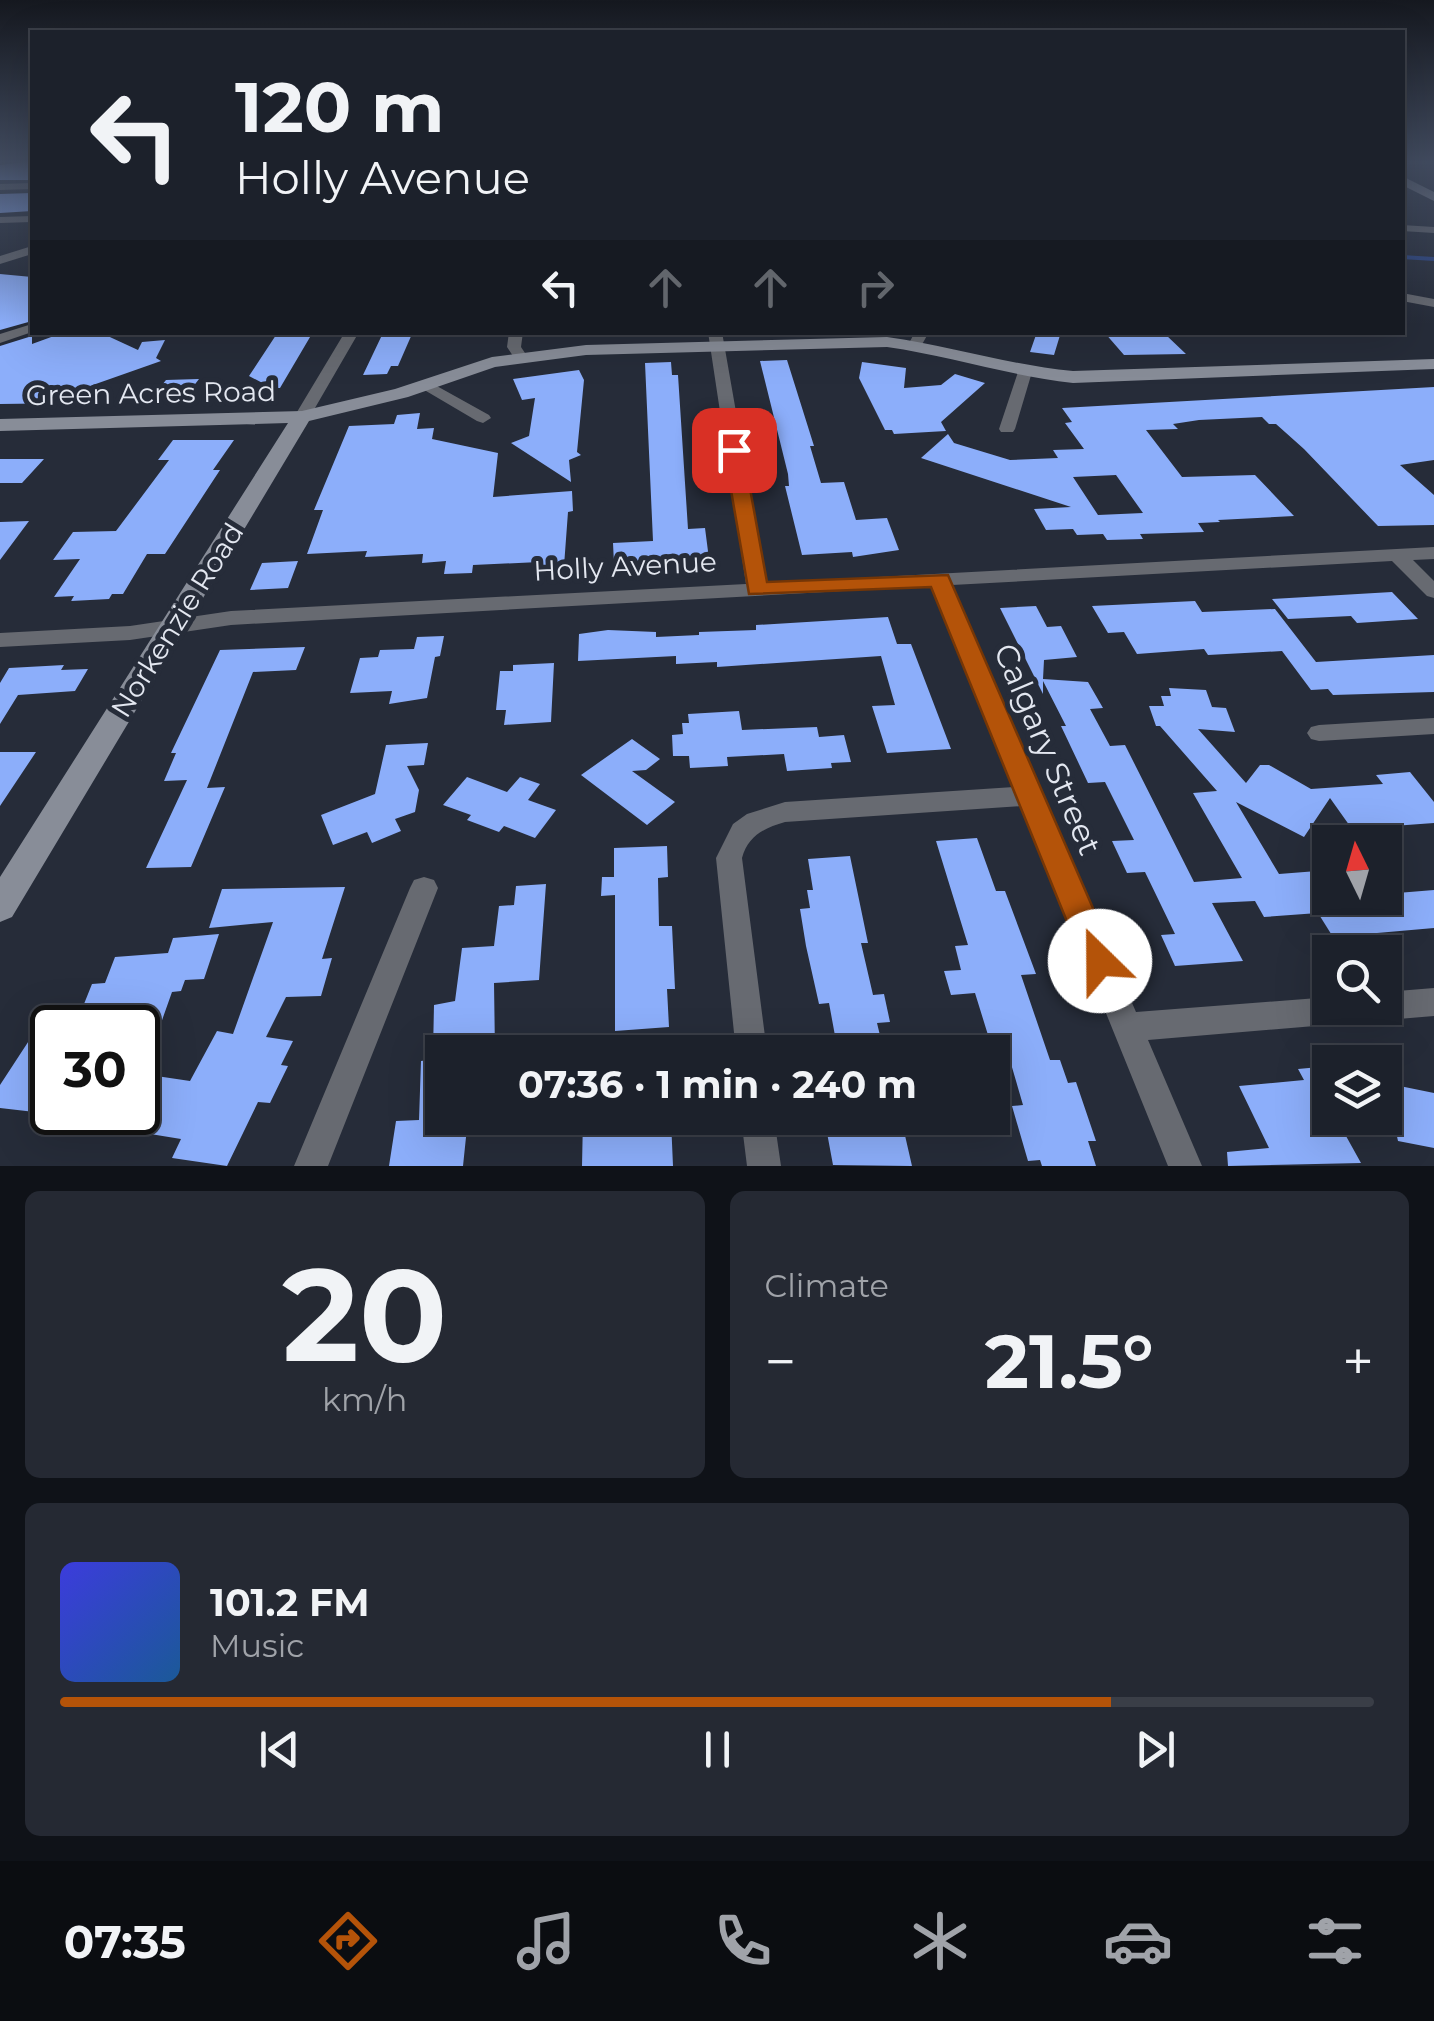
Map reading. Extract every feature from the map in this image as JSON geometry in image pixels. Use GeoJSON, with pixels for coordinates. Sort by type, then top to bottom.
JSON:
{"type":"FeatureCollection","features":[{"type":"Feature","properties":{"kind":"street"},"geometry":{"type":"LineString","coordinates":[[0,220],[30,219]]}},
{"type":"Feature","properties":{"kind":"street"},"geometry":{"type":"LineString","coordinates":[[1405,228],[1434,230]]}},
{"type":"Feature","properties":{"kind":"street"},"geometry":{"type":"LineString","coordinates":[[0,260],[30,251]]}},
{"type":"Feature","properties":{"kind":"street"},"geometry":{"type":"LineString","coordinates":[[1405,298],[1434,304]]}},
{"type":"Feature","properties":{"kind":"street"},"geometry":{"type":"LineString","coordinates":[[0,338],[30,329]]}},
{"type":"Feature","properties":{"kind":"street","name":"Norkenzie Road"},"geometry":{"type":"LineString","coordinates":[[3,899],[350,335]]}},
{"type":"Feature","properties":{"kind":"street"},"geometry":{"type":"LineString","coordinates":[[516,335],[514,347],[520,356]]}},
{"type":"Feature","properties":{"kind":"street","name":"Green Acres Road"},"geometry":{"type":"LineString","coordinates":[[0,424],[302,417],[520,356],[716,339],[919,338],[1025,372],[1105,376],[1434,364]]}},
{"type":"Feature","properties":{"kind":"street"},"geometry":{"type":"LineString","coordinates":[[716,339],[757,589]]}},
{"type":"Feature","properties":{"kind":"street"},"geometry":{"type":"LineString","coordinates":[[1006,429],[1025,372]]}},
{"type":"Feature","properties":{"kind":"street"},"geometry":{"type":"LineString","coordinates":[[426,385],[482,418]]}},
{"type":"Feature","properties":{"kind":"street","name":"Holly Avenue"},"geometry":{"type":"LineString","coordinates":[[0,640],[170,628],[231,618],[1434,553]]}},
{"type":"Feature","properties":{"kind":"street"},"geometry":{"type":"LineString","coordinates":[[1397,555],[1434,592]]}},
{"type":"Feature","properties":{"kind":"street","name":"Calgary Street"},"geometry":{"type":"LineString","coordinates":[[940,580],[1185,1166]]}},
{"type":"Feature","properties":{"kind":"street"},"geometry":{"type":"LineString","coordinates":[[1320,733],[1434,726]]}},
{"type":"Feature","properties":{"kind":"street"},"geometry":{"type":"LineString","coordinates":[[749,1035],[729,858],[739,834],[751,823],[785,812],[1030,796]]}},
{"type":"Feature","properties":{"kind":"street"},"geometry":{"type":"LineString","coordinates":[[311,1166],[424,888]]}},
{"type":"Feature","properties":{"kind":"street"},"geometry":{"type":"LineString","coordinates":[[1402,1005],[1434,1002]]}},
{"type":"Feature","properties":{"kind":"street"},"geometry":{"type":"LineString","coordinates":[[1127,1026],[1312,1012]]}},
{"type":"Feature","properties":{"kind":"street"},"geometry":{"type":"LineString","coordinates":[[760,1135],[764,1166]]}},
{"type":"Feature","properties":{"kind":"building"},"geometry":{"type":"Polygon","coordinates":[[[0,274],[30,277],[30,322],[0,330],[0,274]]]}},
{"type":"Feature","properties":{"kind":"building"},"geometry":{"type":"Polygon","coordinates":[[[57,335],[106,335],[138,350],[142,342],[165,340],[156,358],[161,361],[90,386],[91,395],[83,395],[76,403],[0,404],[0,346],[32,336],[32,344],[57,335]]]}},
{"type":"Feature","properties":{"kind":"building"},"geometry":{"type":"Polygon","coordinates":[[[276,335],[311,335],[280,388],[249,376],[276,335]]]}},
{"type":"Feature","properties":{"kind":"building"},"geometry":{"type":"Polygon","coordinates":[[[382,335],[412,335],[398,366],[391,366],[387,374],[363,375],[382,335]]]}},
{"type":"Feature","properties":{"kind":"building"},"geometry":{"type":"Polygon","coordinates":[[[1036,335],[1060,335],[1054,355],[1030,352],[1036,335]]]}},
{"type":"Feature","properties":{"kind":"building"},"geometry":{"type":"Polygon","coordinates":[[[1107,335],[1166,335],[1186,354],[1124,355],[1107,335]]]}},
{"type":"Feature","properties":{"kind":"building"},"geometry":{"type":"Polygon","coordinates":[[[787,360],[814,446],[810,446],[821,483],[844,482],[856,520],[887,518],[899,550],[853,557],[852,552],[802,555],[785,486],[789,486],[788,474],[760,361],[787,360]]]}},
{"type":"Feature","properties":{"kind":"building"},"geometry":{"type":"Polygon","coordinates":[[[671,362],[672,375],[678,375],[688,529],[705,528],[709,559],[614,564],[613,543],[653,541],[645,363],[671,362]]]}},
{"type":"Feature","properties":{"kind":"building"},"geometry":{"type":"Polygon","coordinates":[[[862,362],[906,368],[904,388],[941,385],[955,374],[985,383],[941,422],[946,431],[894,434],[885,430],[859,378],[862,362]]]}},
{"type":"Feature","properties":{"kind":"building"},"geometry":{"type":"Polygon","coordinates":[[[579,370],[584,380],[577,452],[581,455],[569,460],[571,482],[511,443],[529,436],[535,398],[522,400],[513,379],[579,370]]]}},
{"type":"Feature","properties":{"kind":"building"},"geometry":{"type":"Polygon","coordinates":[[[199,379],[183,400],[150,400],[166,380],[199,379]]]}},
{"type":"Feature","properties":{"kind":"building"},"geometry":{"type":"Polygon","coordinates":[[[1434,387],[1434,460],[1400,465],[1434,495],[1434,525],[1378,526],[1304,449],[1262,417],[1199,420],[1173,424],[1178,429],[1146,430],[1182,477],[1255,475],[1294,516],[1198,523],[1204,532],[1140,534],[1143,539],[1107,540],[1103,534],[1077,535],[1073,529],[1046,530],[1034,509],[1071,507],[921,458],[948,434],[954,443],[1010,460],[1058,458],[1053,450],[1084,449],[1065,423],[1072,422],[1062,408],[1434,387]],[[1116,475],[1073,477],[1098,515],[1143,513],[1116,475]]]}},
{"type":"Feature","properties":{"kind":"building"},"geometry":{"type":"Polygon","coordinates":[[[420,413],[417,429],[434,428],[432,439],[498,453],[493,497],[572,491],[573,511],[568,512],[564,566],[539,567],[539,562],[473,565],[472,573],[444,574],[446,561],[422,563],[423,554],[307,554],[323,510],[314,510],[349,426],[394,424],[397,415],[420,413]]]}},
{"type":"Feature","properties":{"kind":"building"},"geometry":{"type":"Polygon","coordinates":[[[173,440],[234,440],[213,470],[220,470],[165,554],[147,554],[123,594],[112,594],[109,599],[71,601],[74,596],[54,597],[80,559],[53,560],[73,532],[116,531],[169,460],[158,460],[173,440]]]}},
{"type":"Feature","properties":{"kind":"building"},"geometry":{"type":"Polygon","coordinates":[[[0,459],[44,459],[22,483],[0,483],[0,459]]]}},
{"type":"Feature","properties":{"kind":"building"},"geometry":{"type":"Polygon","coordinates":[[[29,521],[0,560],[0,522],[29,521]]]}},
{"type":"Feature","properties":{"kind":"building"},"geometry":{"type":"Polygon","coordinates":[[[298,561],[288,588],[250,590],[262,563],[298,561]]]}},
{"type":"Feature","properties":{"kind":"building"},"geometry":{"type":"Polygon","coordinates":[[[1392,592],[1418,619],[1357,623],[1351,616],[1288,619],[1272,599],[1392,592]]]}},
{"type":"Feature","properties":{"kind":"building"},"geometry":{"type":"Polygon","coordinates":[[[1195,601],[1202,612],[1275,609],[1316,662],[1434,655],[1434,692],[1333,695],[1328,689],[1311,690],[1282,651],[1208,655],[1204,649],[1137,654],[1124,632],[1108,633],[1092,606],[1195,601]]]}},
{"type":"Feature","properties":{"kind":"building"},"geometry":{"type":"Polygon","coordinates":[[[1036,606],[1047,627],[1061,626],[1077,657],[1044,660],[1043,679],[1088,682],[1103,708],[1090,709],[1110,746],[1125,745],[1194,882],[1242,878],[1193,793],[1217,791],[1156,726],[1149,706],[1164,706],[1161,696],[1171,696],[1169,688],[1206,690],[1212,707],[1226,708],[1235,732],[1198,729],[1246,783],[1260,765],[1269,765],[1311,789],[1383,784],[1376,775],[1410,772],[1434,802],[1434,823],[1349,825],[1330,798],[1304,837],[1236,802],[1279,874],[1312,871],[1312,913],[1264,917],[1255,901],[1212,903],[1243,961],[1175,966],[1161,935],[1175,934],[1145,872],[1127,873],[1112,841],[1134,840],[1105,782],[1088,783],[1061,726],[1066,726],[1043,681],[1043,694],[1000,608],[1036,606]]]}},
{"type":"Feature","properties":{"kind":"building"},"geometry":{"type":"Polygon","coordinates":[[[888,617],[897,644],[911,644],[951,749],[887,753],[872,706],[895,705],[881,656],[717,667],[717,662],[676,664],[676,656],[578,661],[579,634],[608,630],[656,632],[656,637],[699,635],[756,630],[756,625],[888,617]]]}},
{"type":"Feature","properties":{"kind":"building"},"geometry":{"type":"Polygon","coordinates":[[[444,636],[440,656],[435,657],[427,698],[389,704],[392,691],[350,693],[360,658],[378,657],[380,650],[414,649],[417,637],[444,636]]]}},
{"type":"Feature","properties":{"kind":"building"},"geometry":{"type":"Polygon","coordinates":[[[305,647],[296,670],[253,672],[207,788],[225,787],[191,867],[146,868],[187,780],[164,781],[176,753],[171,753],[220,650],[305,647]]]}},
{"type":"Feature","properties":{"kind":"building"},"geometry":{"type":"Polygon","coordinates":[[[554,663],[551,722],[504,725],[506,710],[496,710],[500,671],[513,671],[513,665],[554,663]]]}},
{"type":"Feature","properties":{"kind":"building"},"geometry":{"type":"Polygon","coordinates":[[[64,665],[61,670],[88,669],[75,691],[18,695],[0,724],[0,683],[9,668],[64,665]]]}},
{"type":"Feature","properties":{"kind":"building"},"geometry":{"type":"Polygon","coordinates":[[[739,711],[742,730],[817,727],[819,737],[844,735],[851,762],[831,763],[832,768],[787,771],[784,754],[727,757],[728,766],[690,768],[689,756],[673,756],[672,735],[683,734],[682,723],[689,723],[688,714],[739,711]]]}},
{"type":"Feature","properties":{"kind":"building"},"geometry":{"type":"Polygon","coordinates":[[[632,739],[660,759],[646,770],[632,771],[675,802],[647,825],[581,775],[632,739]]]}},
{"type":"Feature","properties":{"kind":"building"},"geometry":{"type":"Polygon","coordinates":[[[428,743],[424,765],[407,766],[419,790],[415,812],[395,819],[401,831],[372,843],[367,832],[333,845],[321,815],[375,794],[386,745],[428,743]]]}},
{"type":"Feature","properties":{"kind":"building"},"geometry":{"type":"Polygon","coordinates":[[[0,752],[36,752],[0,806],[0,752]]]}},
{"type":"Feature","properties":{"kind":"building"},"geometry":{"type":"Polygon","coordinates":[[[467,777],[507,792],[520,777],[540,784],[528,800],[556,810],[535,838],[504,826],[499,832],[467,820],[471,815],[443,805],[467,777]]]}},
{"type":"Feature","properties":{"kind":"building"},"geometry":{"type":"Polygon","coordinates":[[[977,838],[996,891],[1005,891],[1036,974],[1021,975],[1050,1060],[1060,1060],[1068,1083],[1076,1082],[1096,1141],[1088,1141],[1096,1166],[1042,1166],[1040,1160],[1028,1161],[1012,1106],[1023,1105],[1010,1060],[1010,1035],[988,1035],[975,993],[951,995],[944,971],[961,970],[955,946],[968,945],[936,841],[977,838]]]}},
{"type":"Feature","properties":{"kind":"building"},"geometry":{"type":"Polygon","coordinates":[[[667,846],[668,877],[658,878],[659,926],[672,926],[675,989],[667,989],[669,1027],[615,1031],[615,895],[601,896],[602,877],[614,877],[614,848],[667,846]]]}},
{"type":"Feature","properties":{"kind":"building"},"geometry":{"type":"Polygon","coordinates":[[[850,856],[868,943],[861,943],[873,995],[884,994],[890,1022],[877,1023],[880,1035],[835,1035],[829,1003],[819,1004],[800,909],[810,908],[807,890],[813,890],[808,859],[850,856]]]}},
{"type":"Feature","properties":{"kind":"building"},"geometry":{"type":"Polygon","coordinates":[[[546,884],[539,980],[494,983],[495,1035],[433,1035],[434,1005],[455,1001],[462,948],[494,946],[499,906],[514,905],[516,886],[546,884]]]}},
{"type":"Feature","properties":{"kind":"building"},"geometry":{"type":"Polygon","coordinates":[[[345,887],[322,959],[332,958],[321,996],[286,997],[266,1037],[293,1041],[281,1065],[288,1066],[270,1103],[258,1102],[227,1166],[172,1158],[181,1139],[156,1135],[160,1135],[160,1077],[190,1081],[217,1031],[233,1034],[273,922],[209,928],[222,889],[345,887]]]}},
{"type":"Feature","properties":{"kind":"building"},"geometry":{"type":"Polygon","coordinates":[[[1434,890],[1434,928],[1378,935],[1332,935],[1319,915],[1402,915],[1402,893],[1434,890]]]}},
{"type":"Feature","properties":{"kind":"building"},"geometry":{"type":"Polygon","coordinates":[[[219,934],[204,979],[185,980],[181,991],[172,992],[160,1026],[160,1005],[84,1005],[92,984],[105,983],[115,957],[168,953],[173,938],[219,934]]]}},
{"type":"Feature","properties":{"kind":"building"},"geometry":{"type":"Polygon","coordinates":[[[30,1039],[30,1111],[0,1108],[0,1085],[30,1039]]]}},
{"type":"Feature","properties":{"kind":"building"},"geometry":{"type":"Polygon","coordinates":[[[425,1060],[425,1135],[466,1135],[463,1166],[389,1166],[396,1121],[419,1120],[421,1061],[425,1060]]]}},
{"type":"Feature","properties":{"kind":"building"},"geometry":{"type":"Polygon","coordinates":[[[1312,1068],[1312,1135],[1345,1135],[1361,1163],[1228,1166],[1227,1152],[1269,1148],[1239,1086],[1304,1080],[1298,1069],[1312,1068]]]}},
{"type":"Feature","properties":{"kind":"building"},"geometry":{"type":"Polygon","coordinates":[[[1402,1086],[1434,1093],[1434,1148],[1398,1141],[1397,1135],[1402,1135],[1402,1086]]]}},
{"type":"Feature","properties":{"kind":"building"},"geometry":{"type":"Polygon","coordinates":[[[583,1135],[672,1135],[673,1166],[582,1166],[583,1135]]]}},
{"type":"Feature","properties":{"kind":"building"},"geometry":{"type":"Polygon","coordinates":[[[827,1135],[905,1135],[912,1166],[833,1165],[827,1135]]]}},
{"type":"Feature","properties":{"kind":"waterway"},"geometry":{"type":"LineString","coordinates":[[1405,257],[1434,259]]}},
{"type":"Feature","properties":{"kind":"route"},"geometry":{"type":"LineString","coordinates":[[734,450],[757,589],[940,580],[1100,961]]}}]}
